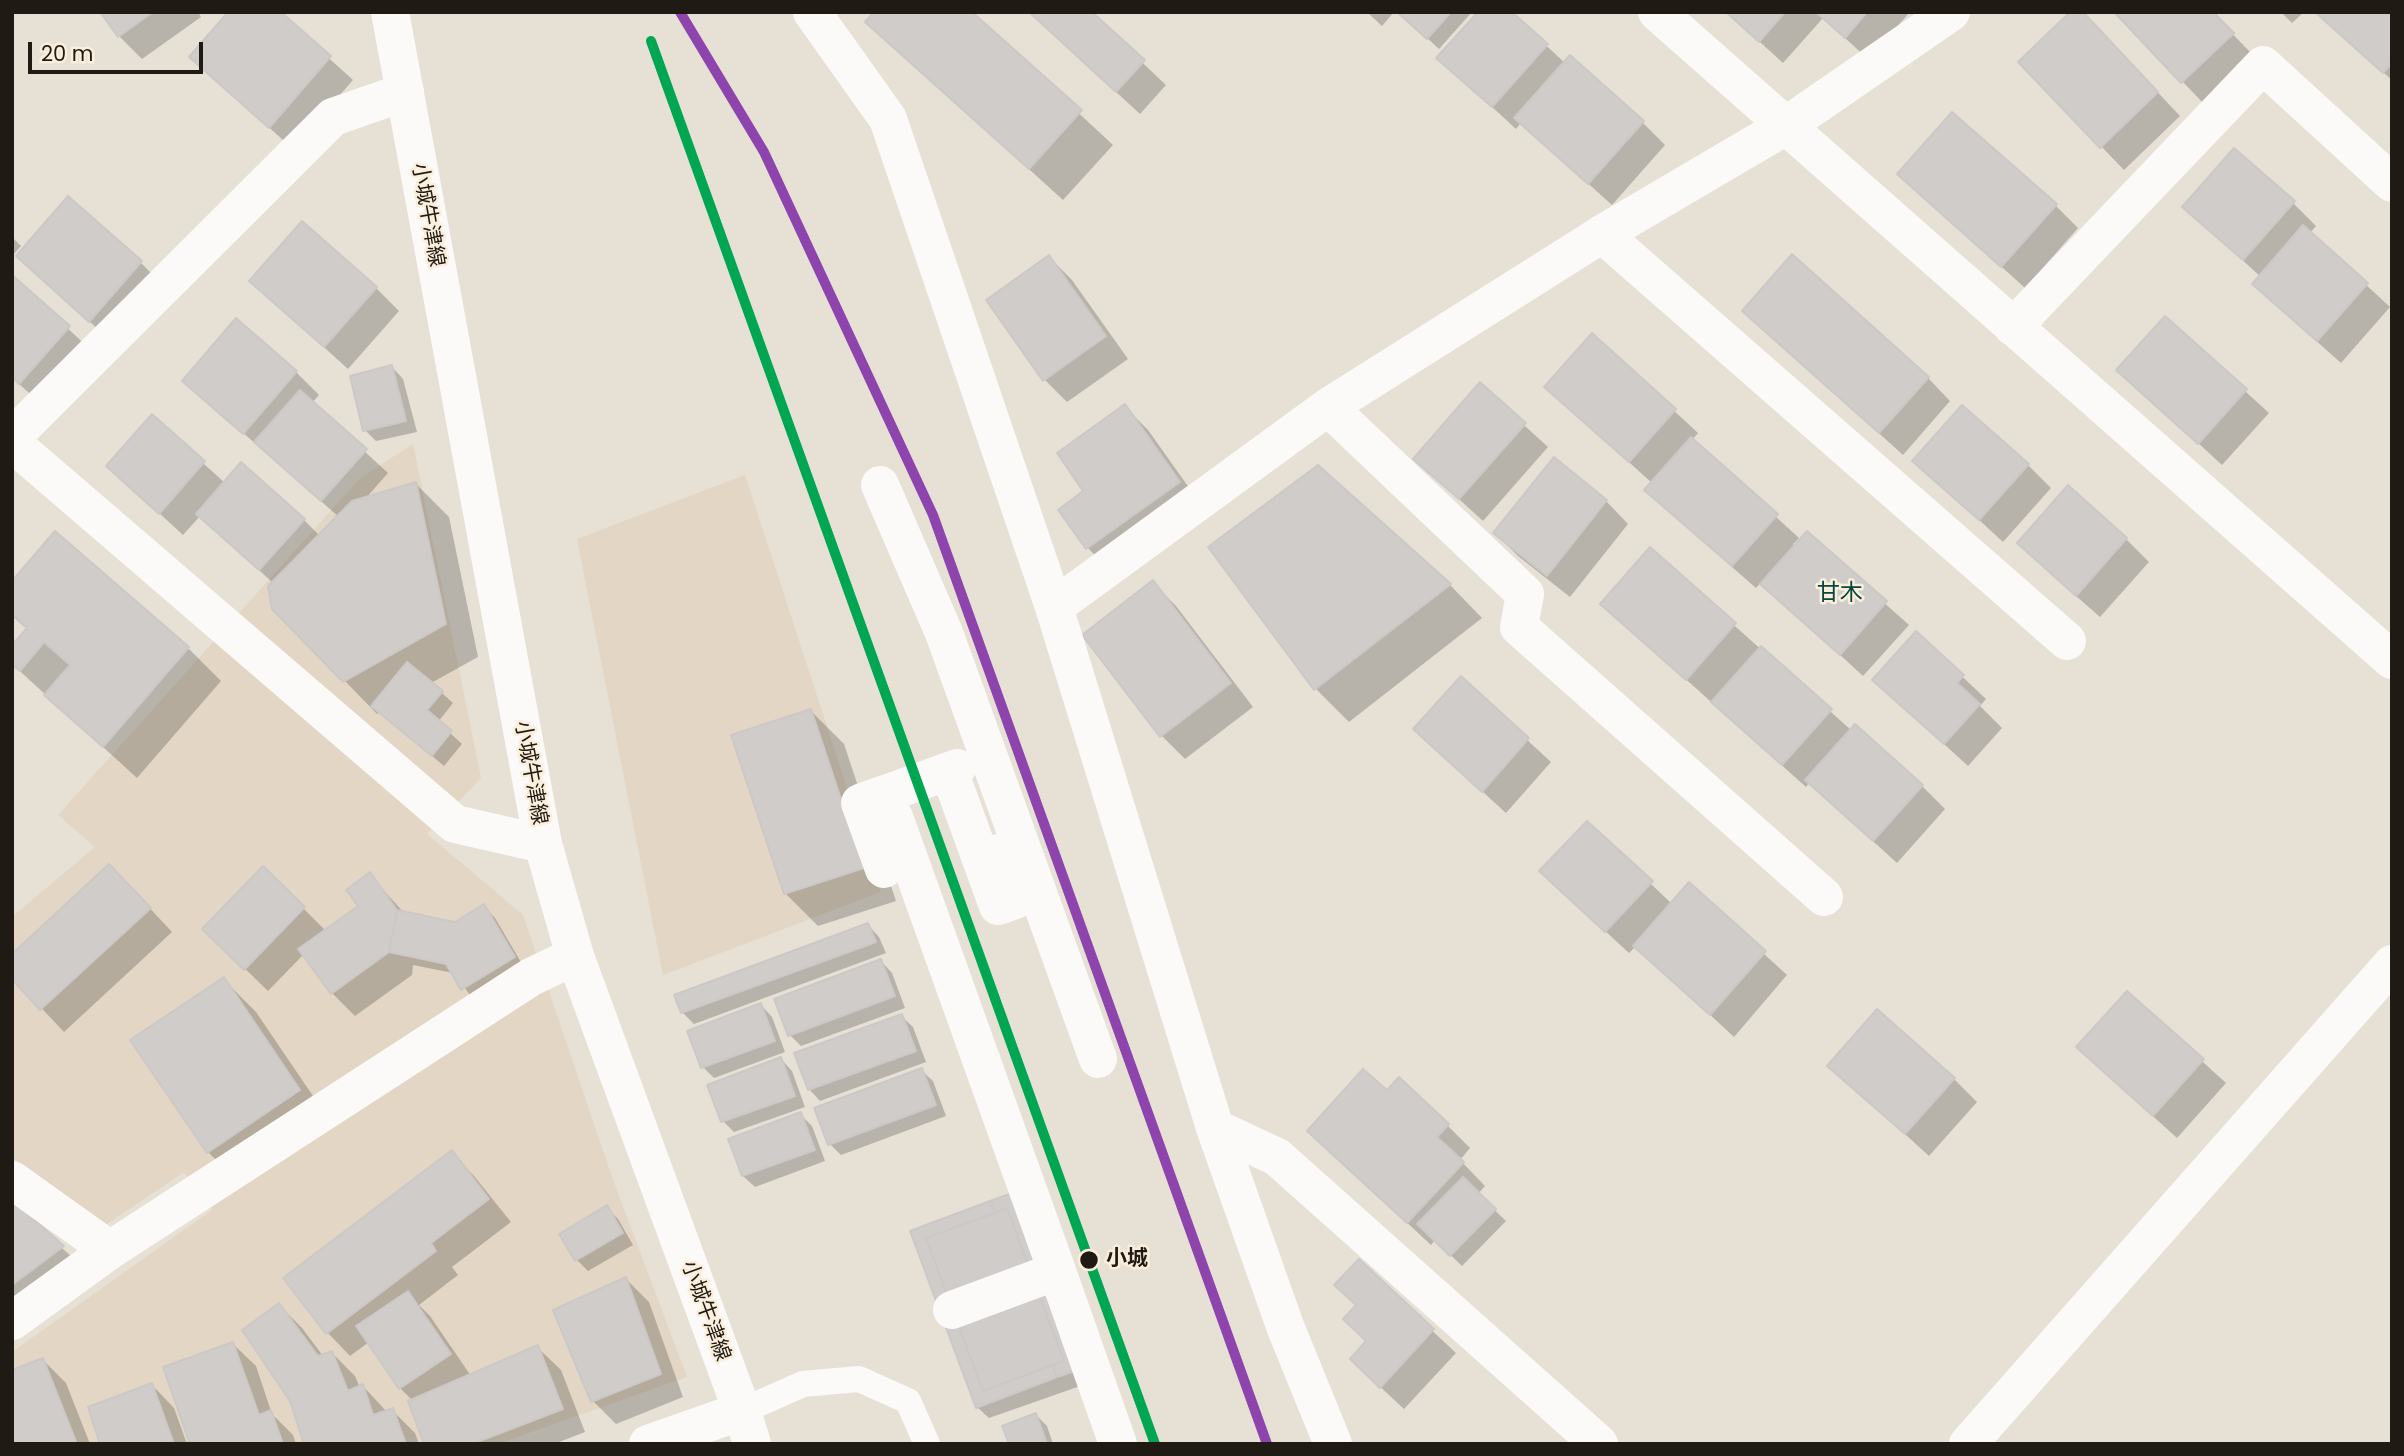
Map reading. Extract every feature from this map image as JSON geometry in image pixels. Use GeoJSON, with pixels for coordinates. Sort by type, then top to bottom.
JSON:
{"type":"FeatureCollection","features":[{"type":"Feature","properties":{"kind":"street","name":"小城牛津線"},"geometry":{"type":"LineString","coordinates":[[390,12],[543,844],[575,956],[747,1427]]}},
{"type":"Feature","properties":{"kind":"street"},"geometry":{"type":"LineString","coordinates":[[812,12],[888,119],[1054,607],[1215,1128],[1286,1325],[1333,1444]]}},
{"type":"Feature","properties":{"kind":"street"},"geometry":{"type":"LineString","coordinates":[[1657,12],[1784,127],[2392,660]]}},
{"type":"Feature","properties":{"kind":"street"},"geometry":{"type":"LineString","coordinates":[[1054,607],[1328,407],[1602,234],[1784,127],[1951,12]]}},
{"type":"Feature","properties":{"kind":"street"},"geometry":{"type":"LineString","coordinates":[[2013,327],[2263,65],[2392,183]]}},
{"type":"Feature","properties":{"kind":"street"},"geometry":{"type":"LineString","coordinates":[[12,437],[333,117],[405,92]]}},
{"type":"Feature","properties":{"kind":"street"},"geometry":{"type":"LineString","coordinates":[[1602,234],[2067,641]]}},
{"type":"Feature","properties":{"kind":"street"},"geometry":{"type":"LineString","coordinates":[[1328,407],[1525,594],[1519,627],[1824,897]]}},
{"type":"Feature","properties":{"kind":"street"},"geometry":{"type":"LineString","coordinates":[[12,443],[454,824],[543,844]]}},
{"type":"Feature","properties":{"kind":"street"},"geometry":{"type":"LineString","coordinates":[[880,485],[944,633],[973,769],[1098,1059]]}},
{"type":"Feature","properties":{"kind":"street"},"geometry":{"type":"LineString","coordinates":[[973,769],[889,805],[944,997],[1049,1274],[1118,1444]]}},
{"type":"Feature","properties":{"kind":"street"},"geometry":{"type":"LineString","coordinates":[[12,1321],[110,1250],[531,977],[575,956]]}},
{"type":"Feature","properties":{"kind":"street"},"geometry":{"type":"LineString","coordinates":[[1968,1444],[2392,964]]}},
{"type":"Feature","properties":{"kind":"street"},"geometry":{"type":"LineString","coordinates":[[1215,1128],[1277,1157],[1600,1444]]}},
{"type":"Feature","properties":{"kind":"street"},"geometry":{"type":"LineString","coordinates":[[12,1180],[110,1250]]}},
{"type":"Feature","properties":{"kind":"street"},"geometry":{"type":"LineString","coordinates":[[953,1310],[1049,1274]]}},
{"type":"Feature","properties":{"kind":"street"},"geometry":{"type":"LineString","coordinates":[[648,1444],[747,1427]]}},
{"type":"Feature","properties":{"kind":"lane"},"geometry":{"type":"LineString","coordinates":[[747,1427],[803,1384],[859,1379],[908,1401],[927,1444]]}},
{"type":"Feature","properties":{"kind":"shaded area"},"geometry":{"type":"Polygon","coordinates":[[[413,444],[481,778],[427,834],[523,915],[612,1177],[687,1377],[498,1444],[12,1444],[12,1352],[212,1210],[184,1172],[104,1226],[12,1157],[12,917],[95,847],[58,815],[360,478],[413,444]]]}},
{"type":"Feature","properties":{"kind":"shaded area"},"geometry":{"type":"Polygon","coordinates":[[[745,475],[881,892],[663,975],[577,539],[745,475]]]}},
{"type":"Feature","properties":{"kind":"building"},"geometry":{"type":"Polygon","coordinates":[[[100,12],[153,12],[118,37],[100,12]]]}},
{"type":"Feature","properties":{"kind":"building"},"geometry":{"type":"Polygon","coordinates":[[[228,12],[281,12],[331,56],[269,128],[189,57],[228,12]]]}},
{"type":"Feature","properties":{"kind":"building"},"geometry":{"type":"Polygon","coordinates":[[[874,12],[972,12],[1082,110],[1029,169],[865,22],[874,12]]]}},
{"type":"Feature","properties":{"kind":"building"},"geometry":{"type":"Polygon","coordinates":[[[1029,12],[1092,12],[1145,60],[1116,92],[1029,12]]]}},
{"type":"Feature","properties":{"kind":"building"},"geometry":{"type":"Polygon","coordinates":[[[1397,12],[1451,12],[1427,39],[1397,12]]]}},
{"type":"Feature","properties":{"kind":"building"},"geometry":{"type":"Polygon","coordinates":[[[1478,12],[1512,12],[1548,44],[1492,107],[1436,58],[1478,12]]]}},
{"type":"Feature","properties":{"kind":"building"},"geometry":{"type":"Polygon","coordinates":[[[1726,12],[1785,12],[1759,42],[1726,12]]]}},
{"type":"Feature","properties":{"kind":"building"},"geometry":{"type":"Polygon","coordinates":[[[1816,12],[1867,12],[1845,38],[1816,12]]]}},
{"type":"Feature","properties":{"kind":"building"},"geometry":{"type":"Polygon","coordinates":[[[2070,12],[2083,12],[2158,92],[2100,148],[2018,62],[2070,12]]]}},
{"type":"Feature","properties":{"kind":"building"},"geometry":{"type":"Polygon","coordinates":[[[2114,12],[2213,12],[2234,33],[2181,83],[2114,12]]]}},
{"type":"Feature","properties":{"kind":"building"},"geometry":{"type":"Polygon","coordinates":[[[2315,12],[2392,12],[2392,63],[2383,73],[2315,12]]]}},
{"type":"Feature","properties":{"kind":"building"},"geometry":{"type":"Polygon","coordinates":[[[1570,55],[1644,121],[1588,184],[1514,118],[1570,55]]]}},
{"type":"Feature","properties":{"kind":"building"},"geometry":{"type":"Polygon","coordinates":[[[1952,112],[2057,204],[2001,267],[1897,174],[1952,112]]]}},
{"type":"Feature","properties":{"kind":"building"},"geometry":{"type":"Polygon","coordinates":[[[2234,148],[2295,201],[2243,260],[2182,207],[2234,148]]]}},
{"type":"Feature","properties":{"kind":"building"},"geometry":{"type":"Polygon","coordinates":[[[68,196],[142,261],[89,322],[16,256],[68,196]]]}},
{"type":"Feature","properties":{"kind":"building"},"geometry":{"type":"Polygon","coordinates":[[[302,221],[377,287],[324,347],[249,281],[302,221]]]}},
{"type":"Feature","properties":{"kind":"building"},"geometry":{"type":"Polygon","coordinates":[[[2303,225],[2368,283],[2317,341],[2252,284],[2303,225]]]}},
{"type":"Feature","properties":{"kind":"building"},"geometry":{"type":"Polygon","coordinates":[[[1792,254],[1929,377],[1879,433],[1742,311],[1792,254]]]}},
{"type":"Feature","properties":{"kind":"building"},"geometry":{"type":"Polygon","coordinates":[[[1049,255],[1106,336],[1043,381],[986,300],[1049,255]]]}},
{"type":"Feature","properties":{"kind":"building"},"geometry":{"type":"Polygon","coordinates":[[[12,275],[70,326],[19,384],[12,377],[12,275]]]}},
{"type":"Feature","properties":{"kind":"building"},"geometry":{"type":"Polygon","coordinates":[[[2165,316],[2247,389],[2198,444],[2116,370],[2165,316]]]}},
{"type":"Feature","properties":{"kind":"building"},"geometry":{"type":"Polygon","coordinates":[[[236,318],[297,371],[243,434],[182,381],[236,318]]]}},
{"type":"Feature","properties":{"kind":"building"},"geometry":{"type":"Polygon","coordinates":[[[1592,333],[1676,409],[1629,462],[1544,387],[1592,333]]]}},
{"type":"Feature","properties":{"kind":"building"},"geometry":{"type":"Polygon","coordinates":[[[392,365],[406,421],[363,431],[350,376],[392,365]]]}},
{"type":"Feature","properties":{"kind":"building"},"geometry":{"type":"Polygon","coordinates":[[[1480,382],[1526,423],[1459,499],[1413,459],[1480,382]]]}},
{"type":"Feature","properties":{"kind":"building"},"geometry":{"type":"Polygon","coordinates":[[[300,390],[367,449],[321,501],[254,442],[300,390]]]}},
{"type":"Feature","properties":{"kind":"building"},"geometry":{"type":"Polygon","coordinates":[[[1125,404],[1180,482],[1086,549],[1058,510],[1083,491],[1057,453],[1125,404]]]}},
{"type":"Feature","properties":{"kind":"building"},"geometry":{"type":"Polygon","coordinates":[[[1962,405],[2029,464],[1979,520],[1912,461],[1962,405]]]}},
{"type":"Feature","properties":{"kind":"building"},"geometry":{"type":"Polygon","coordinates":[[[152,414],[205,461],[159,514],[106,466],[152,414]]]}},
{"type":"Feature","properties":{"kind":"building"},"geometry":{"type":"Polygon","coordinates":[[[1691,437],[1778,514],[1732,566],[1644,490],[1691,437]]]}},
{"type":"Feature","properties":{"kind":"building"},"geometry":{"type":"Polygon","coordinates":[[[1554,457],[1607,500],[1547,576],[1493,533],[1554,457]]]}},
{"type":"Feature","properties":{"kind":"building"},"geometry":{"type":"Polygon","coordinates":[[[241,462],[305,519],[259,570],[196,514],[241,462]]]}},
{"type":"Feature","properties":{"kind":"building"},"geometry":{"type":"Polygon","coordinates":[[[1318,465],[1451,584],[1314,690],[1208,547],[1318,465]]]}},
{"type":"Feature","properties":{"kind":"building"},"geometry":{"type":"Polygon","coordinates":[[[416,482],[446,624],[343,682],[272,609],[268,586],[352,501],[416,482]]]}},
{"type":"Feature","properties":{"kind":"building"},"geometry":{"type":"Polygon","coordinates":[[[2068,485],[2127,538],[2076,596],[2017,543],[2068,485]]]}},
{"type":"Feature","properties":{"kind":"building"},"geometry":{"type":"Polygon","coordinates":[[[55,531],[189,647],[103,747],[44,695],[70,665],[44,642],[20,671],[12,665],[12,645],[27,628],[12,614],[12,581],[55,531]]]}},
{"type":"Feature","properties":{"kind":"building"},"geometry":{"type":"Polygon","coordinates":[[[1807,531],[1887,601],[1840,655],[1760,584],[1807,531]]]}},
{"type":"Feature","properties":{"kind":"building"},"geometry":{"type":"Polygon","coordinates":[[[1650,547],[1736,623],[1686,680],[1600,604],[1650,547]]]}},
{"type":"Feature","properties":{"kind":"building"},"geometry":{"type":"Polygon","coordinates":[[[1153,580],[1231,683],[1160,737],[1082,635],[1153,580]]]}},
{"type":"Feature","properties":{"kind":"building"},"geometry":{"type":"Polygon","coordinates":[[[1916,631],[1964,675],[1957,683],[1980,704],[1944,744],[1872,680],[1916,631]]]}},
{"type":"Feature","properties":{"kind":"building"},"geometry":{"type":"Polygon","coordinates":[[[1761,646],[1832,709],[1782,765],[1711,702],[1761,646]]]}},
{"type":"Feature","properties":{"kind":"building"},"geometry":{"type":"Polygon","coordinates":[[[407,662],[443,691],[427,710],[452,731],[432,756],[371,706],[407,662]]]}},
{"type":"Feature","properties":{"kind":"building"},"geometry":{"type":"Polygon","coordinates":[[[1461,676],[1529,738],[1482,792],[1413,729],[1461,676]]]}},
{"type":"Feature","properties":{"kind":"building"},"geometry":{"type":"Polygon","coordinates":[[[811,709],[864,868],[784,894],[731,735],[811,709]]]}},
{"type":"Feature","properties":{"kind":"building"},"geometry":{"type":"Polygon","coordinates":[[[1855,724],[1923,785],[1873,841],[1805,780],[1855,724]]]}},
{"type":"Feature","properties":{"kind":"building"},"geometry":{"type":"Polygon","coordinates":[[[1587,821],[1653,881],[1605,932],[1539,871],[1587,821]]]}},
{"type":"Feature","properties":{"kind":"building"},"geometry":{"type":"Polygon","coordinates":[[[109,864],[151,908],[40,1010],[12,979],[12,954],[109,864]]]}},
{"type":"Feature","properties":{"kind":"building"},"geometry":{"type":"Polygon","coordinates":[[[263,866],[305,907],[244,970],[202,929],[263,866]]]}},
{"type":"Feature","properties":{"kind":"building"},"geometry":{"type":"Polygon","coordinates":[[[370,872],[397,910],[389,952],[331,994],[298,949],[358,906],[346,890],[370,872]]]}},
{"type":"Feature","properties":{"kind":"building"},"geometry":{"type":"Polygon","coordinates":[[[1689,882],[1766,951],[1710,1015],[1633,946],[1689,882]]]}},
{"type":"Feature","properties":{"kind":"building"},"geometry":{"type":"Polygon","coordinates":[[[484,904],[515,957],[461,990],[446,964],[389,952],[397,910],[455,922],[484,904]]]}},
{"type":"Feature","properties":{"kind":"building"},"geometry":{"type":"Polygon","coordinates":[[[868,923],[876,942],[681,1013],[674,995],[868,923]]]}},
{"type":"Feature","properties":{"kind":"building"},"geometry":{"type":"Polygon","coordinates":[[[881,959],[895,996],[788,1036],[774,999],[881,959]]]}},
{"type":"Feature","properties":{"kind":"building"},"geometry":{"type":"Polygon","coordinates":[[[224,977],[300,1090],[207,1153],[130,1040],[224,977]]]}},
{"type":"Feature","properties":{"kind":"building"},"geometry":{"type":"Polygon","coordinates":[[[2127,991],[2204,1059],[2153,1116],[2076,1047],[2127,991]]]}},
{"type":"Feature","properties":{"kind":"building"},"geometry":{"type":"Polygon","coordinates":[[[761,1003],[775,1041],[701,1068],[687,1031],[761,1003]]]}},
{"type":"Feature","properties":{"kind":"building"},"geometry":{"type":"Polygon","coordinates":[[[1877,1009],[1955,1078],[1905,1134],[1827,1066],[1877,1009]]]}},
{"type":"Feature","properties":{"kind":"building"},"geometry":{"type":"Polygon","coordinates":[[[902,1014],[916,1051],[808,1090],[794,1053],[902,1014]]]}},
{"type":"Feature","properties":{"kind":"building"},"geometry":{"type":"Polygon","coordinates":[[[781,1057],[795,1096],[721,1122],[707,1085],[781,1057]]]}},
{"type":"Feature","properties":{"kind":"building"},"geometry":{"type":"Polygon","coordinates":[[[922,1068],[936,1105],[828,1145],[814,1108],[922,1068]]]}},
{"type":"Feature","properties":{"kind":"building"},"geometry":{"type":"Polygon","coordinates":[[[1363,1069],[1387,1090],[1399,1077],[1449,1124],[1437,1137],[1464,1162],[1407,1223],[1307,1131],[1363,1069]]]}},
{"type":"Feature","properties":{"kind":"building"},"geometry":{"type":"Polygon","coordinates":[[[801,1112],[815,1150],[742,1176],[728,1139],[801,1112]]]}},
{"type":"Feature","properties":{"kind":"building"},"geometry":{"type":"Polygon","coordinates":[[[452,1150],[489,1199],[431,1243],[436,1251],[326,1334],[283,1278],[452,1150]]]}},
{"type":"Feature","properties":{"kind":"building"},"geometry":{"type":"Polygon","coordinates":[[[1463,1177],[1496,1209],[1450,1256],[1417,1224],[1463,1177]]]}},
{"type":"Feature","properties":{"kind":"building"},"geometry":{"type":"Polygon","coordinates":[[[1015,1192],[1081,1369],[1057,1377],[1052,1365],[1064,1361],[1007,1208],[995,1213],[990,1201],[1015,1192]]]}},
{"type":"Feature","properties":{"kind":"building"},"geometry":{"type":"Polygon","coordinates":[[[12,1200],[64,1246],[12,1285],[12,1200]]]}},
{"type":"Feature","properties":{"kind":"building"},"geometry":{"type":"Polygon","coordinates":[[[990,1201],[995,1213],[926,1238],[983,1391],[1052,1365],[1057,1377],[976,1408],[910,1231],[990,1201]]]}},
{"type":"Feature","properties":{"kind":"building"},"geometry":{"type":"Polygon","coordinates":[[[607,1205],[623,1233],[575,1261],[559,1234],[607,1205]]]}},
{"type":"Feature","properties":{"kind":"building"},"geometry":{"type":"Polygon","coordinates":[[[1007,1208],[1064,1361],[983,1391],[926,1238],[1007,1208]]]}},
{"type":"Feature","properties":{"kind":"building"},"geometry":{"type":"Polygon","coordinates":[[[1359,1259],[1434,1329],[1380,1388],[1350,1359],[1366,1341],[1343,1319],[1356,1305],[1334,1285],[1359,1259]]]}},
{"type":"Feature","properties":{"kind":"building"},"geometry":{"type":"Polygon","coordinates":[[[626,1277],[661,1374],[591,1402],[553,1310],[626,1277]]]}},
{"type":"Feature","properties":{"kind":"building"},"geometry":{"type":"Polygon","coordinates":[[[408,1291],[451,1354],[399,1389],[356,1326],[408,1291]]]}},
{"type":"Feature","properties":{"kind":"building"},"geometry":{"type":"Polygon","coordinates":[[[279,1303],[318,1356],[332,1351],[348,1391],[363,1384],[373,1415],[393,1408],[406,1444],[304,1444],[290,1401],[242,1330],[279,1303]]]}},
{"type":"Feature","properties":{"kind":"building"},"geometry":{"type":"Polygon","coordinates":[[[233,1342],[259,1415],[271,1410],[283,1444],[190,1444],[163,1367],[233,1342]]]}},
{"type":"Feature","properties":{"kind":"building"},"geometry":{"type":"Polygon","coordinates":[[[538,1345],[563,1409],[472,1444],[424,1444],[408,1401],[538,1345]]]}},
{"type":"Feature","properties":{"kind":"building"},"geometry":{"type":"Polygon","coordinates":[[[43,1358],[77,1444],[12,1444],[12,1370],[43,1358]]]}},
{"type":"Feature","properties":{"kind":"building"},"geometry":{"type":"Polygon","coordinates":[[[152,1383],[174,1444],[100,1444],[88,1407],[152,1383]]]}},
{"type":"Feature","properties":{"kind":"building"},"geometry":{"type":"Polygon","coordinates":[[[1036,1413],[1047,1444],[1009,1444],[1002,1426],[1036,1413]]]}},
{"type":"Feature","properties":{"kind":"transit line"},"geometry":{"type":"LineString","coordinates":[[680,12],[764,152],[933,515],[1267,1444]]}},
{"type":"Feature","properties":{"kind":"transit line"},"geometry":{"type":"LineString","coordinates":[[651,41],[1155,1444]]}},
{"type":"Feature","properties":{"kind":"place","name":"小城"},"geometry":{"type":"Point","coordinates":[1089,1260]}},
{"type":"Feature","properties":{"kind":"district","name":"甘木"},"geometry":{"type":"Point","coordinates":[1840,594]}}]}
